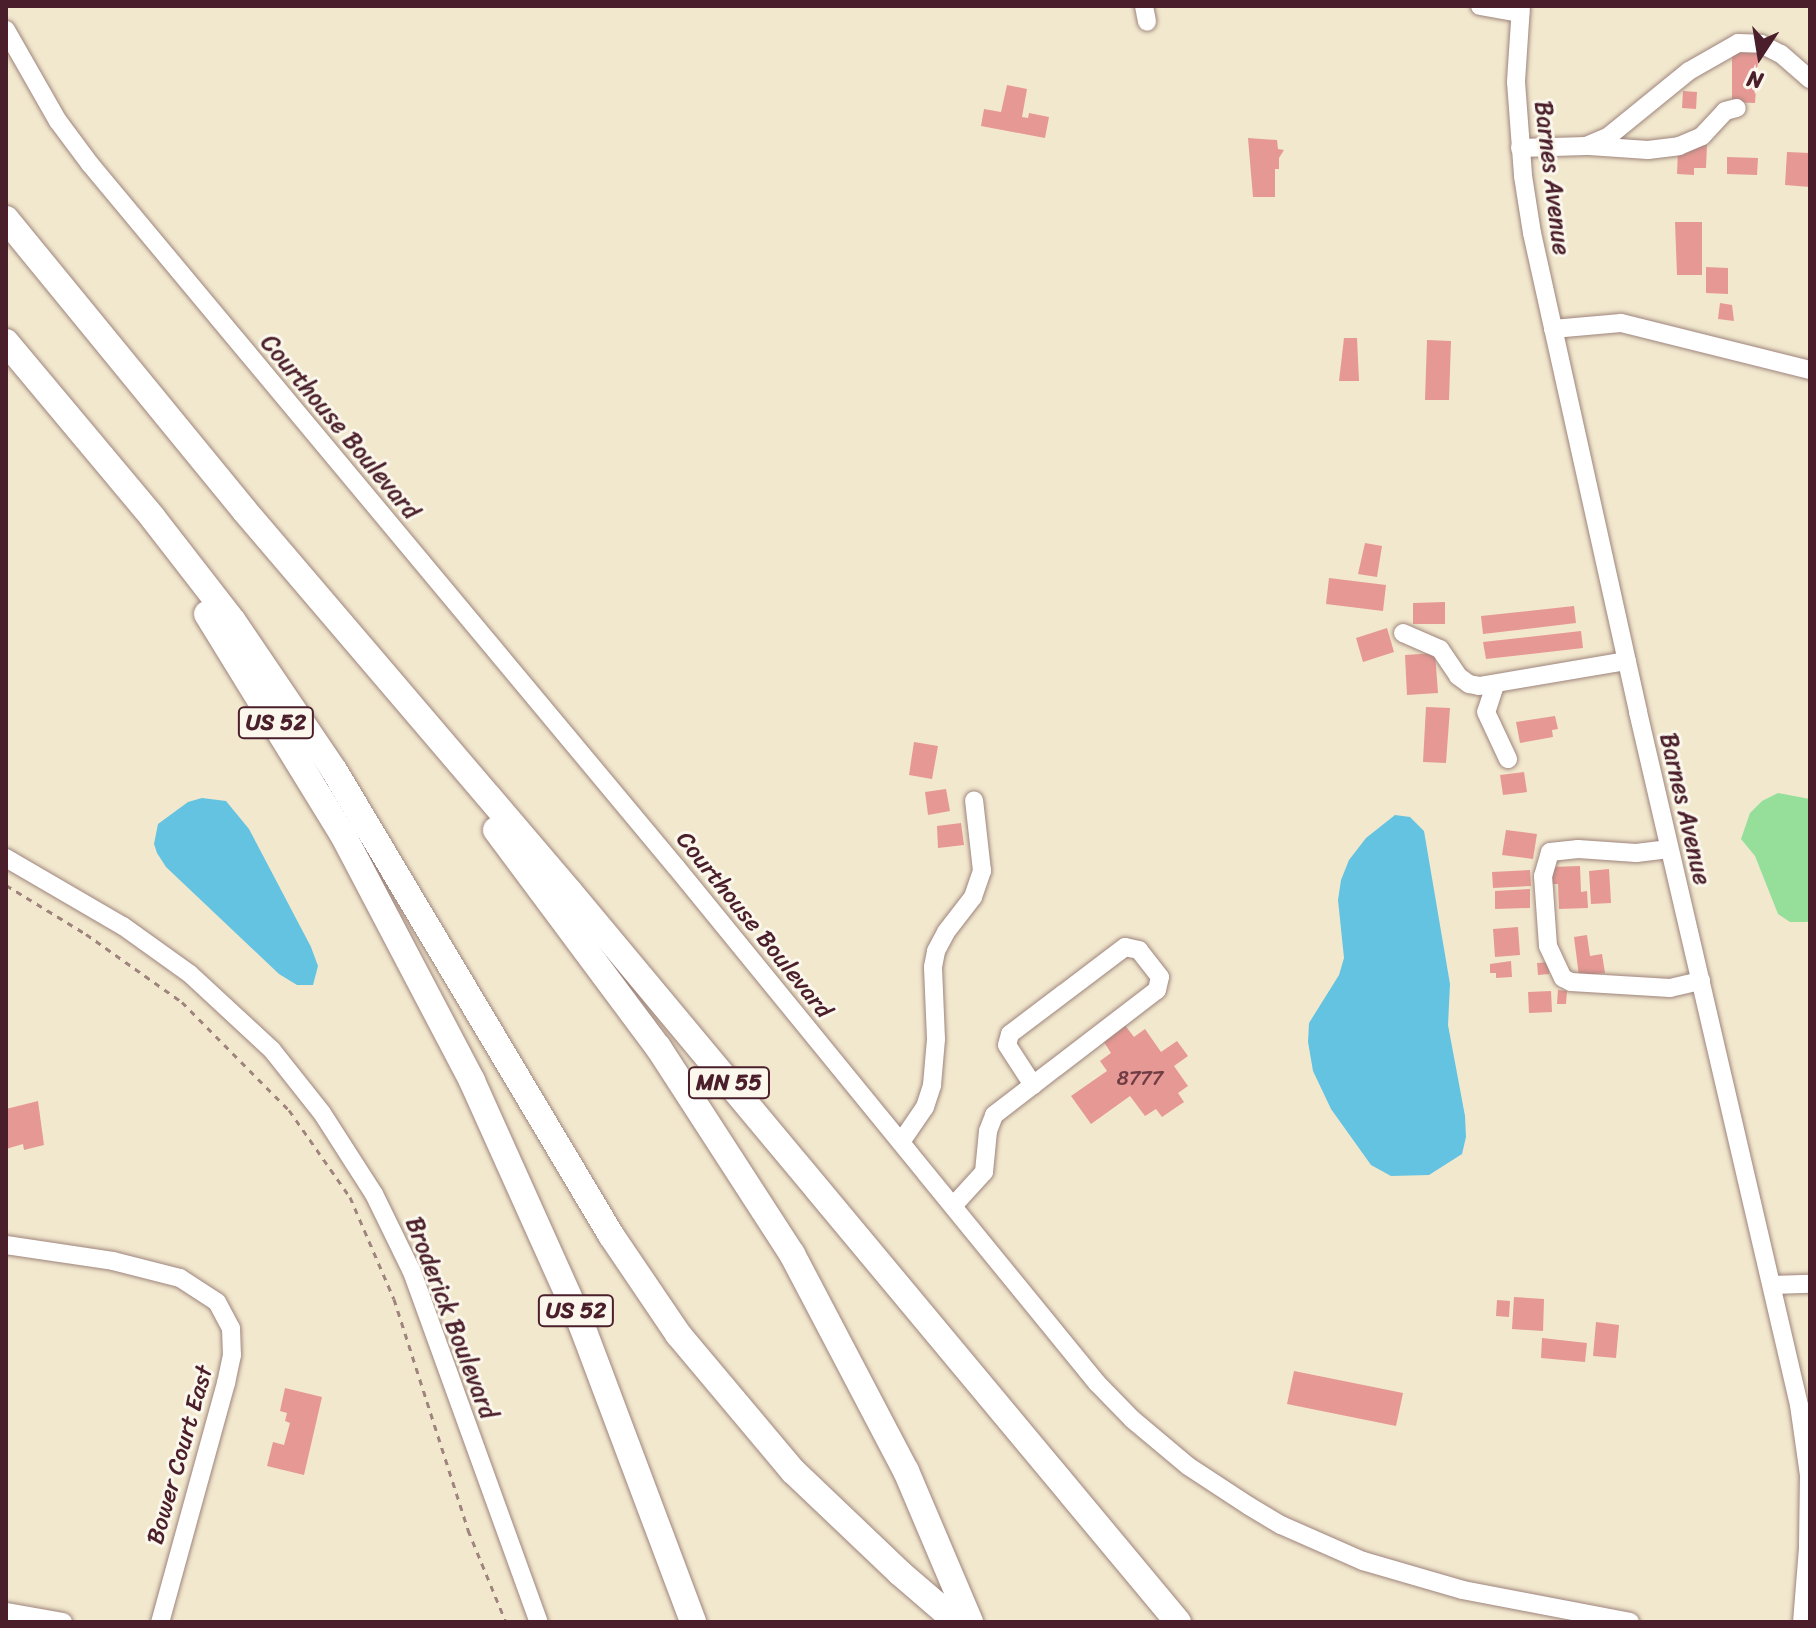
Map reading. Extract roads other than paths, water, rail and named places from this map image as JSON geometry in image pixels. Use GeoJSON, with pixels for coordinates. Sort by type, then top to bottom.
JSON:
{"type":"FeatureCollection","features":[{"type":"Feature","properties":{"kind":"highway"},"geometry":{"type":"LineString","coordinates":[[6,219],[339,623],[658,1047],[759,1200],[830,1321],[906,1471],[970,1622]]}},
{"type":"Feature","properties":{"kind":"highway","name":"US 52"},"geometry":{"type":"LineString","coordinates":[[6,342],[94,449],[200,603],[282,731],[343,835],[437,1009],[561,1274],[693,1622]]}},
{"type":"Feature","properties":{"kind":"highway"},"geometry":{"type":"LineString","coordinates":[[94,449],[233,621],[334,770],[633,1270],[729,1399],[832,1511],[957,1622]]}},
{"type":"Feature","properties":{"kind":"highway","name":"MN 55"},"geometry":{"type":"LineString","coordinates":[[339,623],[570,892],[1178,1622]]}},
{"type":"Feature","properties":{"kind":"street"},"geometry":{"type":"LineString","coordinates":[[1480,6],[1520,10]]}},
{"type":"Feature","properties":{"kind":"street","name":"Barnes Avenue"},"geometry":{"type":"LineString","coordinates":[[1520,10],[1516,82],[1520,148],[1532,233],[1669,849],[1799,1405],[1809,1475],[1808,1548],[1802,1622]]}},
{"type":"Feature","properties":{"kind":"street","name":"Courthouse Boulevard"},"geometry":{"type":"LineString","coordinates":[[6,30],[51,110],[90,164],[1106,1392],[1160,1444],[1249,1506],[1326,1545],[1416,1579],[1630,1622]]}},
{"type":"Feature","properties":{"kind":"street"},"geometry":{"type":"LineString","coordinates":[[1586,146],[1609,136],[1689,71],[1738,43],[1761,44],[1781,54],[1810,79]]}},
{"type":"Feature","properties":{"kind":"street"},"geometry":{"type":"LineString","coordinates":[[1520,148],[1586,146],[1648,150],[1679,146],[1702,136],[1725,111],[1737,108]]}},
{"type":"Feature","properties":{"kind":"street"},"geometry":{"type":"LineString","coordinates":[[1553,329],[1621,323],[1810,370]]}},
{"type":"Feature","properties":{"kind":"street"},"geometry":{"type":"LineString","coordinates":[[1403,633],[1440,649],[1469,684],[1508,759]]}},
{"type":"Feature","properties":{"kind":"street"},"geometry":{"type":"LineString","coordinates":[[1469,684],[1495,685],[1627,661]]}},
{"type":"Feature","properties":{"kind":"street"},"geometry":{"type":"LineString","coordinates":[[1486,712],[1495,685]]}},
{"type":"Feature","properties":{"kind":"street"},"geometry":{"type":"LineString","coordinates":[[901,1142],[925,1107],[932,1085],[936,1039],[933,967],[936,951],[946,932],[973,897],[982,871],[974,800]]}},
{"type":"Feature","properties":{"kind":"street"},"geometry":{"type":"LineString","coordinates":[[1669,849],[1636,853],[1578,849],[1550,852],[1543,876],[1548,946],[1563,978],[1571,982],[1670,988],[1701,981]]}},
{"type":"Feature","properties":{"kind":"street","name":"Broderick Boulevard"},"geometry":{"type":"LineString","coordinates":[[6,858],[123,926],[190,974],[262,1041],[322,1113],[374,1194],[412,1272],[539,1622]]}},
{"type":"Feature","properties":{"kind":"street"},"geometry":{"type":"LineString","coordinates":[[953,1206],[984,1172],[988,1131],[994,1115],[1157,990],[1160,977],[1139,950],[1125,947],[1010,1034],[1007,1045],[1033,1085]]}},
{"type":"Feature","properties":{"kind":"street","name":"Bower Court East"},"geometry":{"type":"LineString","coordinates":[[6,1245],[113,1261],[180,1278],[217,1302],[231,1328],[232,1355],[160,1622]]}},
{"type":"Feature","properties":{"kind":"street"},"geometry":{"type":"LineString","coordinates":[[1772,1285],[1810,1284]]}},
{"type":"Feature","properties":{"kind":"street"},"geometry":{"type":"LineString","coordinates":[[6,1612],[63,1622]]}},
{"type":"Feature","properties":{"kind":"water"},"geometry":{"type":"Polygon","coordinates":[[[202,798],[226,801],[249,829],[311,947],[318,966],[313,985],[297,985],[279,974],[166,867],[157,853],[154,844],[158,824],[188,802],[202,798]]]}},
{"type":"Feature","properties":{"kind":"water"},"geometry":{"type":"Polygon","coordinates":[[[1395,815],[1410,817],[1424,831],[1450,984],[1448,1025],[1465,1116],[1466,1137],[1462,1154],[1429,1175],[1391,1176],[1371,1165],[1331,1109],[1313,1071],[1308,1042],[1309,1023],[1339,975],[1344,958],[1338,900],[1341,880],[1349,860],[1366,838],[1395,815]]]}}]}
